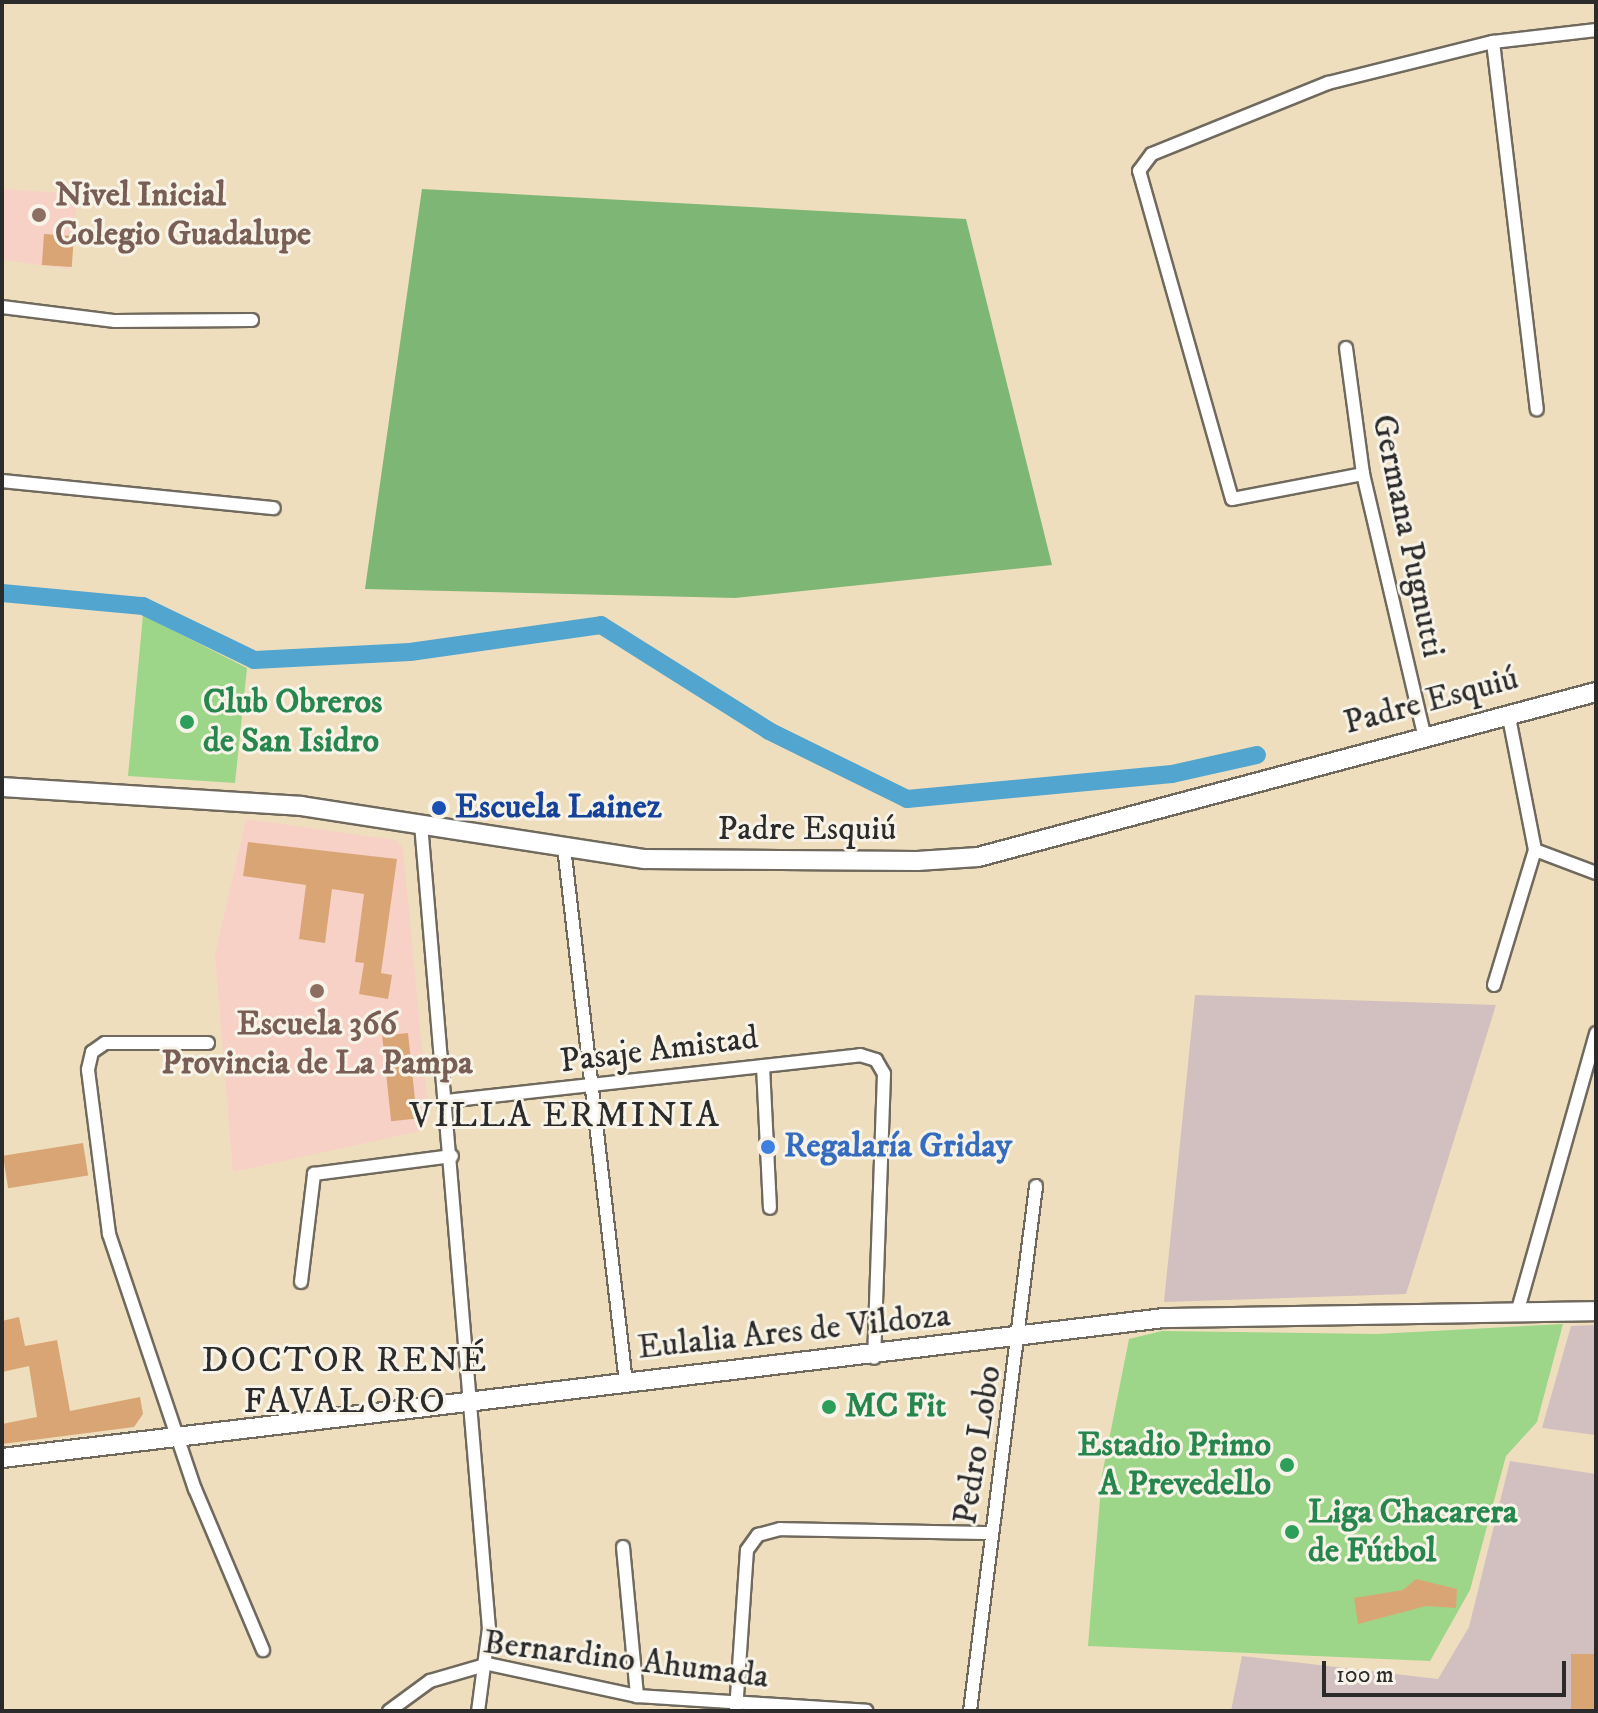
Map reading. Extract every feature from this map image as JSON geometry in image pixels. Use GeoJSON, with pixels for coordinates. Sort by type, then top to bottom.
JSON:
{"type":"FeatureCollection","features":[{"type":"Feature","properties":{"kind":"street"},"geometry":{"type":"LineString","coordinates":[[1363,474],[1232,499],[1139,171],[1152,154],[1328,83],[1493,42],[1596,30]]}},
{"type":"Feature","properties":{"kind":"street"},"geometry":{"type":"LineString","coordinates":[[1493,42],[1537,409]]}},
{"type":"Feature","properties":{"kind":"street"},"geometry":{"type":"LineString","coordinates":[[2,307],[115,321],[252,320]]}},
{"type":"Feature","properties":{"kind":"street","name":"Germana Pugnutti"},"geometry":{"type":"LineString","coordinates":[[1346,348],[1363,474],[1424,734]]}},
{"type":"Feature","properties":{"kind":"street"},"geometry":{"type":"LineString","coordinates":[[2,481],[274,508]]}},
{"type":"Feature","properties":{"kind":"street","name":"Padre Esquiú"},"geometry":{"type":"LineString","coordinates":[[2,787],[190,794],[698,863],[978,857],[1424,734],[1596,692]]}},
{"type":"Feature","properties":{"kind":"street"},"geometry":{"type":"LineString","coordinates":[[1494,985],[1535,850],[1508,713]]}},
{"type":"Feature","properties":{"kind":"street"},"geometry":{"type":"LineString","coordinates":[[421,824],[452,1156],[488,1664],[478,1711]]}},
{"type":"Feature","properties":{"kind":"street"},"geometry":{"type":"LineString","coordinates":[[564,847],[589,1086],[626,1383]]}},
{"type":"Feature","properties":{"kind":"street"},"geometry":{"type":"LineString","coordinates":[[1535,850],[1596,873]]}},
{"type":"Feature","properties":{"kind":"street"},"geometry":{"type":"LineString","coordinates":[[1517,1313],[1596,1033]]}},
{"type":"Feature","properties":{"kind":"street"},"geometry":{"type":"LineString","coordinates":[[208,1043],[105,1043],[92,1052],[109,1234],[178,1436],[263,1650]]}},
{"type":"Feature","properties":{"kind":"street","name":"Pasaje Amistad"},"geometry":{"type":"LineString","coordinates":[[446,1101],[860,1055],[876,1060],[884,1074],[874,1358]]}},
{"type":"Feature","properties":{"kind":"street"},"geometry":{"type":"LineString","coordinates":[[763,1066],[770,1208]]}},
{"type":"Feature","properties":{"kind":"street"},"geometry":{"type":"LineString","coordinates":[[301,1282],[314,1174],[452,1156]]}},
{"type":"Feature","properties":{"kind":"street","name":"Pedro Lobo"},"geometry":{"type":"LineString","coordinates":[[970,1711],[992,1533],[1023,1338],[1036,1186]]}},
{"type":"Feature","properties":{"kind":"street","name":"Eulalia Ares de Vildoza"},"geometry":{"type":"LineString","coordinates":[[2,1458],[470,1400],[874,1358],[1164,1318],[1596,1311]]}},
{"type":"Feature","properties":{"kind":"street"},"geometry":{"type":"LineString","coordinates":[[736,1708],[747,1550],[758,1535],[780,1529],[992,1533]]}},
{"type":"Feature","properties":{"kind":"street"},"geometry":{"type":"LineString","coordinates":[[623,1547],[637,1696]]}},
{"type":"Feature","properties":{"kind":"street","name":"Bernardino Ahumada"},"geometry":{"type":"LineString","coordinates":[[389,1711],[430,1681],[488,1664],[637,1696],[736,1708],[867,1711]]}},
{"type":"Feature","properties":{"kind":"shaded area","name":"Nivel Inicial Colegio Guadalupe"},"geometry":{"type":"Polygon","coordinates":[[[2,189],[78,194],[70,269],[2,260],[2,189]]]}},
{"type":"Feature","properties":{"kind":"shaded area","name":"Escuela 366 Provincia de La Pampa"},"geometry":{"type":"Polygon","coordinates":[[[246,819],[396,840],[403,848],[429,1120],[420,1131],[233,1172],[215,955],[246,819]]]}},
{"type":"Feature","properties":{"kind":"shaded area"},"geometry":{"type":"Polygon","coordinates":[[[1195,995],[1496,1005],[1406,1294],[1164,1302],[1195,995]]]}},
{"type":"Feature","properties":{"kind":"shaded area"},"geometry":{"type":"Polygon","coordinates":[[[1596,1325],[1596,1435],[1542,1428],[1571,1326],[1596,1325]]]}},
{"type":"Feature","properties":{"kind":"shaded area"},"geometry":{"type":"Polygon","coordinates":[[[1510,1461],[1596,1474],[1596,1711],[1231,1711],[1242,1656],[1438,1679],[1469,1627],[1510,1461]]]}},
{"type":"Feature","properties":{"kind":"green space"},"geometry":{"type":"Polygon","coordinates":[[[422,189],[966,219],[1052,565],[735,598],[365,589],[422,189]]]}},
{"type":"Feature","properties":{"kind":"green space","name":"Club Obreros de San Isidro"},"geometry":{"type":"Polygon","coordinates":[[[143,615],[247,668],[235,783],[128,776],[143,615]]]}},
{"type":"Feature","properties":{"kind":"green space","name":"Liga Chacarera de Fútbol"},"geometry":{"type":"Polygon","coordinates":[[[1563,1324],[1537,1422],[1506,1456],[1470,1590],[1430,1661],[1088,1646],[1102,1475],[1129,1339],[1162,1331],[1377,1334],[1563,1324]]]}},
{"type":"Feature","properties":{"kind":"building"},"geometry":{"type":"Polygon","coordinates":[[[44,234],[74,236],[72,267],[42,265],[44,234]]]}},
{"type":"Feature","properties":{"kind":"building"},"geometry":{"type":"Polygon","coordinates":[[[248,842],[397,859],[381,973],[392,975],[388,999],[359,994],[364,963],[355,962],[364,894],[332,889],[325,943],[299,939],[306,885],[243,876],[248,842]]]}},
{"type":"Feature","properties":{"kind":"building"},"geometry":{"type":"Polygon","coordinates":[[[408,1033],[417,1119],[391,1121],[382,1036],[408,1033]]]}},
{"type":"Feature","properties":{"kind":"building"},"geometry":{"type":"Polygon","coordinates":[[[83,1143],[88,1176],[8,1188],[3,1156],[83,1143]]]}},
{"type":"Feature","properties":{"kind":"building"},"geometry":{"type":"Polygon","coordinates":[[[19,1317],[25,1346],[57,1340],[70,1411],[140,1397],[143,1414],[134,1427],[2,1444],[2,1424],[37,1417],[29,1366],[2,1372],[2,1321],[19,1317]]]}},
{"type":"Feature","properties":{"kind":"building"},"geometry":{"type":"Polygon","coordinates":[[[1416,1579],[1457,1589],[1456,1608],[1426,1606],[1358,1624],[1354,1598],[1403,1590],[1416,1579]]]}},
{"type":"Feature","properties":{"kind":"building"},"geometry":{"type":"Polygon","coordinates":[[[1571,1654],[1596,1654],[1596,1711],[1571,1711],[1571,1654]]]}},
{"type":"Feature","properties":{"kind":"waterway"},"geometry":{"type":"LineString","coordinates":[[2,593],[143,606],[254,660],[410,652],[601,625],[769,731],[907,799],[1172,774],[1257,755]]}},
{"type":"Feature","properties":{"kind":"place","name":"Nivel Inicial Colegio Guadalupe"},"geometry":{"type":"Point","coordinates":[39,215]}},
{"type":"Feature","properties":{"kind":"place","name":"Club Obreros de San Isidro"},"geometry":{"type":"Point","coordinates":[187,722]}},
{"type":"Feature","properties":{"kind":"place","name":"Escuela Lainez"},"geometry":{"type":"Point","coordinates":[439,808]}},
{"type":"Feature","properties":{"kind":"place","name":"Escuela 366 Provincia de La Pampa"},"geometry":{"type":"Point","coordinates":[317,991]}},
{"type":"Feature","properties":{"kind":"place","name":"Regalaría Griday"},"geometry":{"type":"Point","coordinates":[768,1147]}},
{"type":"Feature","properties":{"kind":"place","name":"MC Fit"},"geometry":{"type":"Point","coordinates":[829,1407]}},
{"type":"Feature","properties":{"kind":"place","name":"Estadio Primo A Prevedello"},"geometry":{"type":"Point","coordinates":[1287,1465]}},
{"type":"Feature","properties":{"kind":"place","name":"Liga Chacarera de Fútbol"},"geometry":{"type":"Point","coordinates":[1292,1532]}},
{"type":"Feature","properties":{"kind":"district","name":"VILLA ERMINIA"},"geometry":{"type":"Point","coordinates":[565,1116]}},
{"type":"Feature","properties":{"kind":"district","name":"DOCTOR RENÉ FAVALORO"},"geometry":{"type":"Point","coordinates":[345,1380]}}]}
